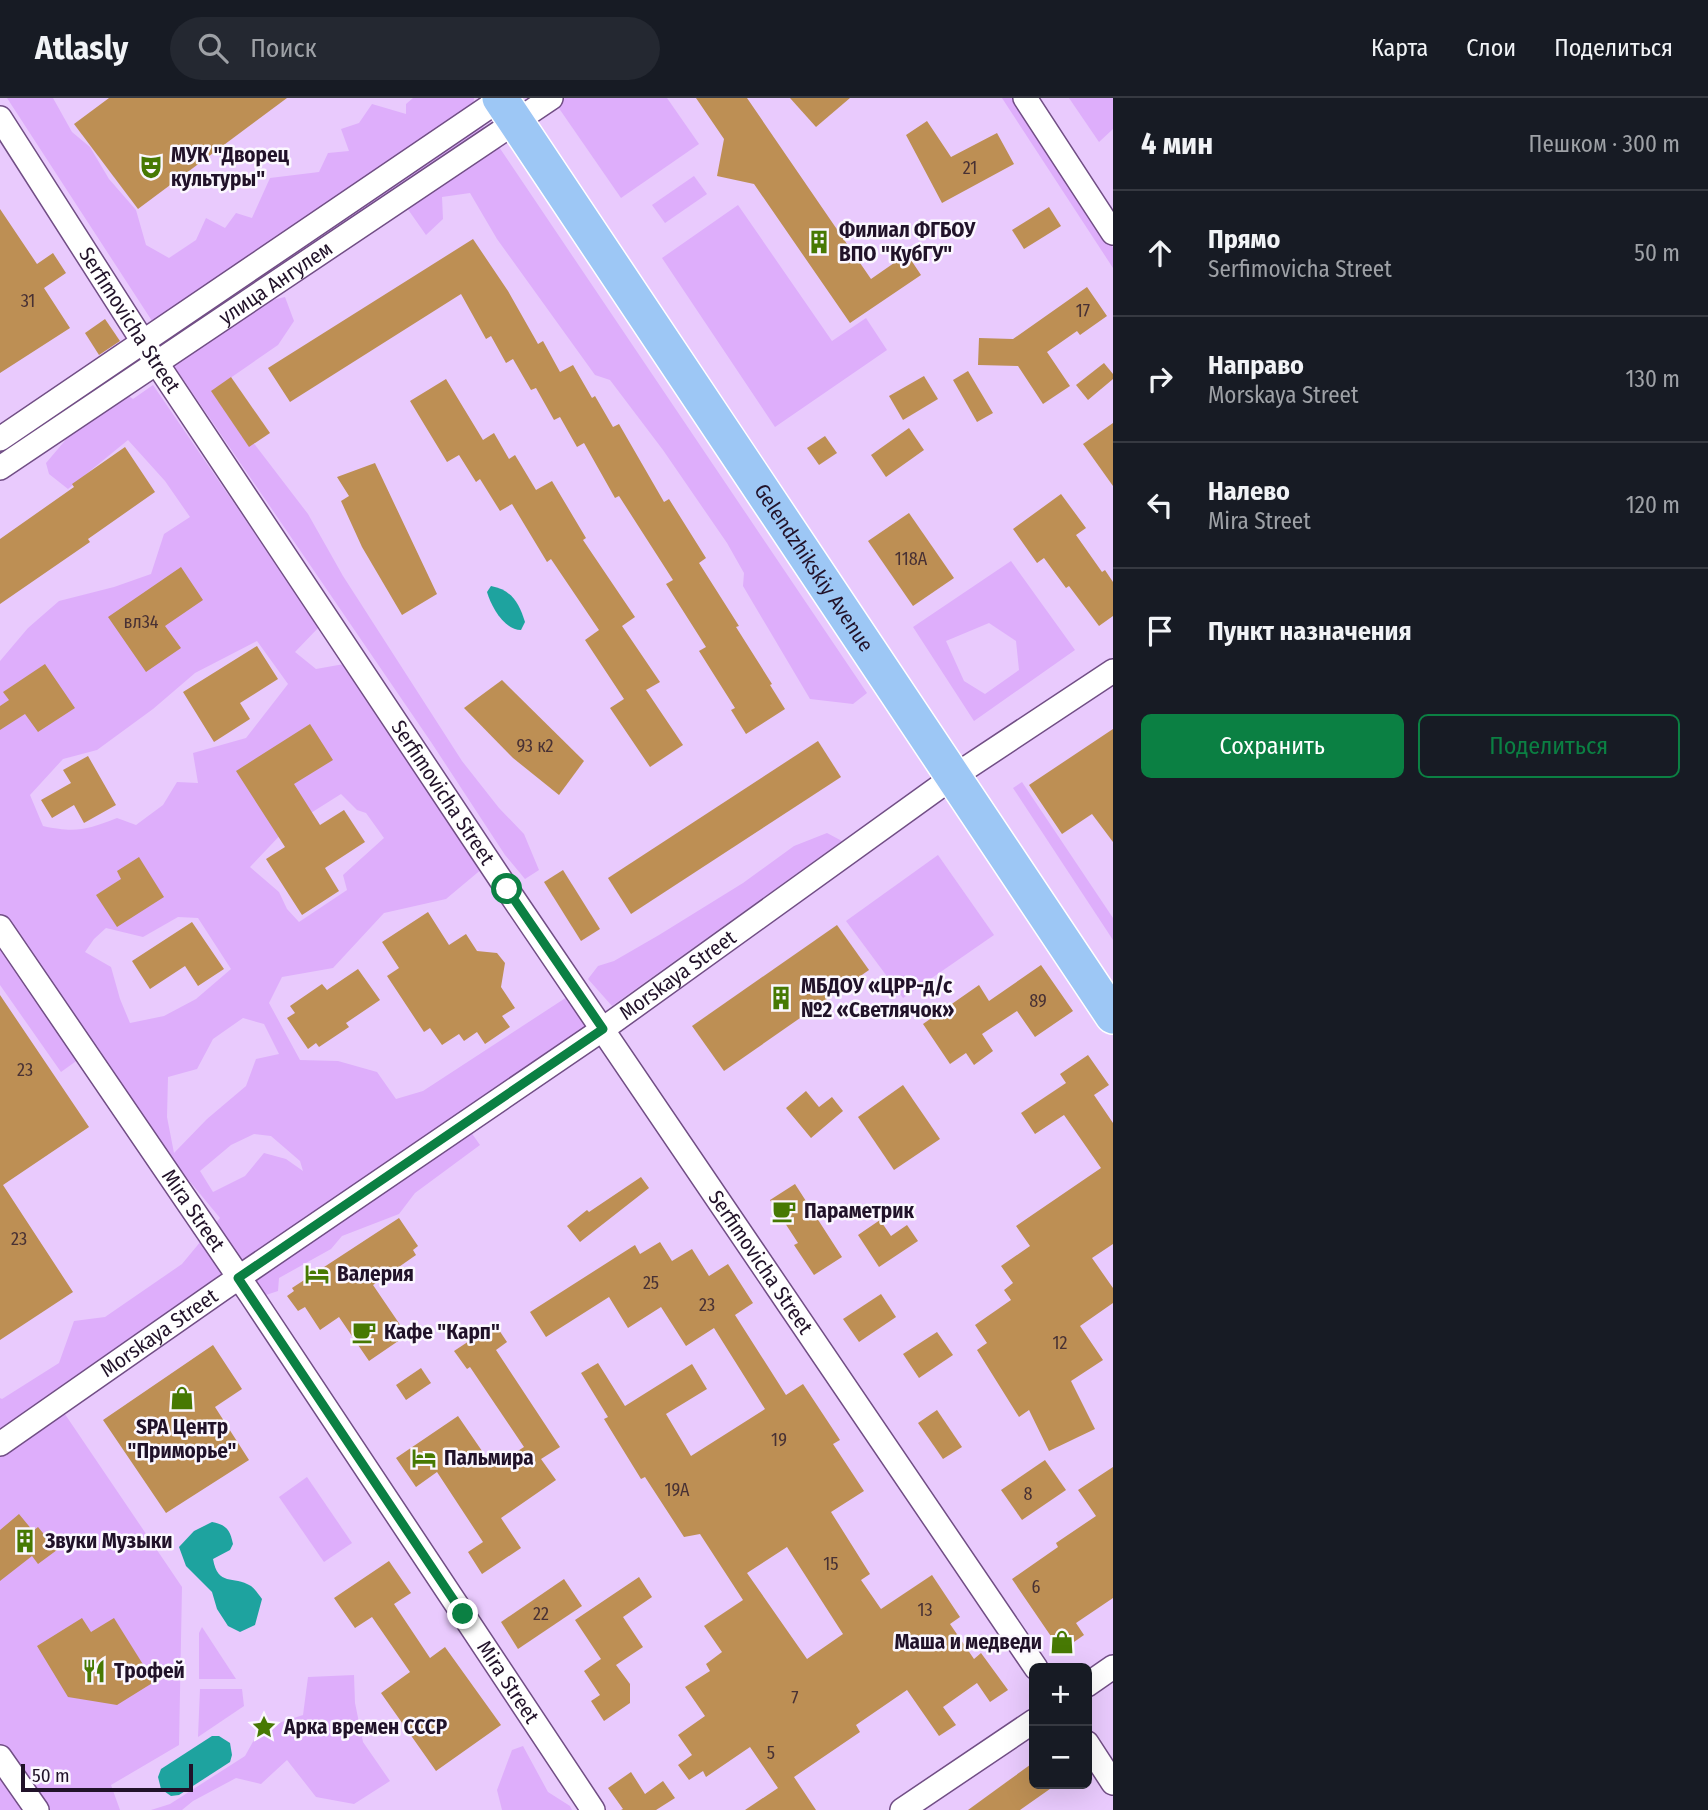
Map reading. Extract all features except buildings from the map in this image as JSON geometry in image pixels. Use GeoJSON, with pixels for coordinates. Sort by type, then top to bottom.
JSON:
{"type":"FeatureCollection","features":[{"type":"Feature","properties":{"kind":"main road","name":"Gelendzhikskiy Avenue"},"geometry":{"type":"LineString","coordinates":[[505,104],[1113,1016]]}},
{"type":"Feature","properties":{"kind":"street","name":"улица Ангулем"},"geometry":{"type":"LineString","coordinates":[[0,468],[150,352],[505,104],[551,98]]}},
{"type":"Feature","properties":{"kind":"street"},"geometry":{"type":"LineString","coordinates":[[1025,98],[1113,233]]}},
{"type":"Feature","properties":{"kind":"street","name":"Serfimovicha Street"},"geometry":{"type":"LineString","coordinates":[[0,118],[150,352],[507,889],[1033,1663]]}},
{"type":"Feature","properties":{"kind":"street","name":"улица Ангулем"},"geometry":{"type":"LineString","coordinates":[[0,439],[150,352]]}},
{"type":"Feature","properties":{"kind":"street","name":"Morskaya Street"},"geometry":{"type":"LineString","coordinates":[[0,1444],[603,1029],[953,777],[1113,671]]}},
{"type":"Feature","properties":{"kind":"street","name":"Mira Street"},"geometry":{"type":"LineString","coordinates":[[0,927],[593,1810]]}},
{"type":"Feature","properties":{"kind":"street"},"geometry":{"type":"LineString","coordinates":[[1092,1682],[1113,1667]]}},
{"type":"Feature","properties":{"kind":"street"},"geometry":{"type":"LineString","coordinates":[[902,1810],[1029,1724]]}},
{"type":"Feature","properties":{"kind":"street"},"geometry":{"type":"LineString","coordinates":[[1092,1751],[1113,1783]]}},
{"type":"Feature","properties":{"kind":"street"},"geometry":{"type":"LineString","coordinates":[[0,1756],[37,1810]]}},
{"type":"Feature","properties":{"kind":"shaded area"},"geometry":{"type":"Polygon","coordinates":[[[7,98],[53,98],[72,132],[90,147],[109,179],[136,210],[146,245],[169,258],[196,240],[206,218],[225,228],[236,213],[252,218],[270,178],[319,172],[328,153],[349,151],[341,129],[359,123],[372,104],[406,114],[406,104],[413,98],[474,98],[473,110],[154,324],[7,98]]]}},
{"type":"Feature","properties":{"kind":"shaded area"},"geometry":{"type":"Polygon","coordinates":[[[565,98],[667,98],[699,144],[621,198],[556,104],[565,98]]]}},
{"type":"Feature","properties":{"kind":"shaded area"},"geometry":{"type":"Polygon","coordinates":[[[1002,98],[1015,98],[1113,248],[1113,268],[1002,98]]]}},
{"type":"Feature","properties":{"kind":"shaded area"},"geometry":{"type":"Polygon","coordinates":[[[1069,98],[1113,98],[1113,129],[1099,142],[1069,98]]]}},
{"type":"Feature","properties":{"kind":"shaded area"},"geometry":{"type":"Polygon","coordinates":[[[480,121],[487,132],[170,345],[165,336],[480,121]]]}},
{"type":"Feature","properties":{"kind":"shaded area"},"geometry":{"type":"Polygon","coordinates":[[[499,147],[867,693],[853,704],[810,699],[743,586],[744,573],[727,543],[663,450],[610,380],[595,375],[497,239],[470,193],[442,197],[443,219],[426,235],[407,208],[499,147]]]}},
{"type":"Feature","properties":{"kind":"shaded area"},"geometry":{"type":"Polygon","coordinates":[[[694,176],[707,194],[665,223],[652,205],[694,176]]]}},
{"type":"Feature","properties":{"kind":"shaded area"},"geometry":{"type":"Polygon","coordinates":[[[738,205],[832,341],[866,318],[887,350],[775,427],[662,258],[738,205]]]}},
{"type":"Feature","properties":{"kind":"shaded area"},"geometry":{"type":"Polygon","coordinates":[[[285,297],[294,321],[278,345],[213,390],[308,514],[343,576],[462,761],[499,808],[524,834],[539,870],[525,879],[505,855],[172,363],[259,303],[285,297]]]}},
{"type":"Feature","properties":{"kind":"shaded area"},"geometry":{"type":"Polygon","coordinates":[[[153,385],[319,627],[295,652],[316,669],[344,664],[483,868],[446,899],[384,913],[333,968],[282,977],[269,1003],[300,1060],[338,1061],[377,1072],[396,1099],[423,1091],[567,997],[590,1025],[52,1395],[182,1587],[179,1745],[111,1785],[120,1810],[0,1810],[0,1398],[59,1363],[74,1321],[105,1317],[182,1264],[220,1218],[172,1160],[97,1046],[61,1072],[0,985],[0,661],[28,628],[59,601],[151,574],[164,534],[190,517],[165,481],[128,440],[68,489],[49,474],[46,463],[74,430],[123,392],[133,399],[153,385]],[[257,641],[195,673],[153,709],[97,750],[63,759],[30,795],[43,826],[81,829],[117,818],[136,825],[163,805],[177,782],[198,783],[193,753],[246,738],[288,684],[257,641]],[[341,794],[287,828],[250,867],[279,892],[287,909],[299,922],[347,890],[343,875],[384,838],[366,813],[357,810],[341,794]],[[178,917],[143,937],[106,928],[85,952],[111,967],[130,1023],[164,1016],[196,999],[231,969],[198,918],[178,917]],[[243,1018],[213,1039],[197,1069],[168,1077],[167,1117],[174,1153],[207,1119],[246,1086],[256,1059],[279,1054],[264,1024],[243,1018]],[[254,1134],[231,1145],[200,1171],[213,1192],[245,1176],[264,1153],[286,1159],[303,1171],[300,1161],[271,1136],[254,1134]]]}},
{"type":"Feature","properties":{"kind":"shaded area"},"geometry":{"type":"Polygon","coordinates":[[[1011,561],[1075,650],[974,721],[913,627],[1011,561]],[[989,623],[946,641],[964,681],[985,694],[1019,670],[1016,641],[989,623]]]}},
{"type":"Feature","properties":{"kind":"shaded area"},"geometry":{"type":"Polygon","coordinates":[[[491,586],[509,594],[517,603],[525,622],[521,630],[509,626],[499,616],[487,592],[491,586]]]}},
{"type":"Feature","properties":{"kind":"shaded area"},"geometry":{"type":"Polygon","coordinates":[[[1022,782],[1113,918],[1113,940],[1013,788],[1022,782]]]}},
{"type":"Feature","properties":{"kind":"shaded area"},"geometry":{"type":"Polygon","coordinates":[[[827,833],[842,841],[612,1006],[588,979],[598,966],[614,961],[659,935],[743,883],[794,846],[827,833]]]}},
{"type":"Feature","properties":{"kind":"shaded area"},"geometry":{"type":"Polygon","coordinates":[[[938,855],[994,935],[903,998],[846,921],[938,855]]]}},
{"type":"Feature","properties":{"kind":"shaded area"},"geometry":{"type":"Polygon","coordinates":[[[468,1128],[480,1145],[415,1193],[399,1214],[342,1236],[331,1249],[279,1278],[278,1291],[260,1297],[249,1280],[468,1128]]]}},
{"type":"Feature","properties":{"kind":"shaded area"},"geometry":{"type":"Polygon","coordinates":[[[307,1477],[352,1543],[324,1562],[279,1497],[307,1477]]]}},
{"type":"Feature","properties":{"kind":"shaded area"},"geometry":{"type":"Polygon","coordinates":[[[212,1522],[227,1529],[233,1544],[230,1550],[213,1559],[215,1568],[222,1577],[251,1586],[262,1599],[255,1625],[240,1632],[228,1626],[217,1609],[212,1592],[186,1566],[179,1547],[194,1531],[212,1522]]]}},
{"type":"Feature","properties":{"kind":"shaded area"},"geometry":{"type":"Polygon","coordinates":[[[202,1627],[236,1679],[199,1679],[199,1633],[202,1627]]]}},
{"type":"Feature","properties":{"kind":"shaded area"},"geometry":{"type":"Polygon","coordinates":[[[354,1675],[355,1703],[363,1742],[390,1781],[354,1804],[316,1797],[287,1760],[261,1784],[236,1778],[193,1801],[182,1810],[151,1810],[170,1804],[245,1756],[260,1729],[303,1715],[308,1677],[354,1675]]]}},
{"type":"Feature","properties":{"kind":"shaded area"},"geometry":{"type":"Polygon","coordinates":[[[200,1689],[242,1689],[244,1706],[198,1737],[200,1689]]]}},
{"type":"Feature","properties":{"kind":"shaded area"},"geometry":{"type":"Polygon","coordinates":[[[212,1736],[219,1736],[230,1743],[230,1762],[179,1795],[171,1796],[161,1789],[158,1777],[161,1769],[212,1736]]]}},
{"type":"Feature","properties":{"kind":"shaded area"},"geometry":{"type":"Polygon","coordinates":[[[523,1746],[548,1792],[572,1810],[502,1810],[497,1790],[512,1750],[523,1746]]]}},
{"type":"Feature","properties":{"kind":"place","name":"МУК \"Дворец культуры\""},"geometry":{"type":"Point","coordinates":[151,167]}},
{"type":"Feature","properties":{"kind":"place","name":"Филиал ФГБОУ ВПО \"КубГУ\""},"geometry":{"type":"Point","coordinates":[819,242]}},
{"type":"Feature","properties":{"kind":"place","name":"МБДОУ «ЦРР-д/с №2 «Светлячок»"},"geometry":{"type":"Point","coordinates":[781,998]}},
{"type":"Feature","properties":{"kind":"place","name":"Параметрик"},"geometry":{"type":"Point","coordinates":[784,1211]}},
{"type":"Feature","properties":{"kind":"place","name":"Валерия"},"geometry":{"type":"Point","coordinates":[317,1274]}},
{"type":"Feature","properties":{"kind":"place","name":"Кафе \"Карп\""},"geometry":{"type":"Point","coordinates":[364,1332]}},
{"type":"Feature","properties":{"kind":"place","name":"SPA Центр \"Приморье\""},"geometry":{"type":"Point","coordinates":[182,1398]}},
{"type":"Feature","properties":{"kind":"place","name":"Пальмира"},"geometry":{"type":"Point","coordinates":[424,1458]}},
{"type":"Feature","properties":{"kind":"place","name":"Звуки Музыки"},"geometry":{"type":"Point","coordinates":[25,1541]}},
{"type":"Feature","properties":{"kind":"place","name":"Маша и медведи"},"geometry":{"type":"Point","coordinates":[1062,1642]}},
{"type":"Feature","properties":{"kind":"place","name":"Трофей"},"geometry":{"type":"Point","coordinates":[94,1671]}},
{"type":"Feature","properties":{"kind":"place","name":"Арка времен СССР"},"geometry":{"type":"Point","coordinates":[264,1727]}},
{"type":"Feature","properties":{"kind":"route"},"geometry":{"type":"LineString","coordinates":[[463,1614],[238,1278],[603,1029],[507,889]]}}]}
